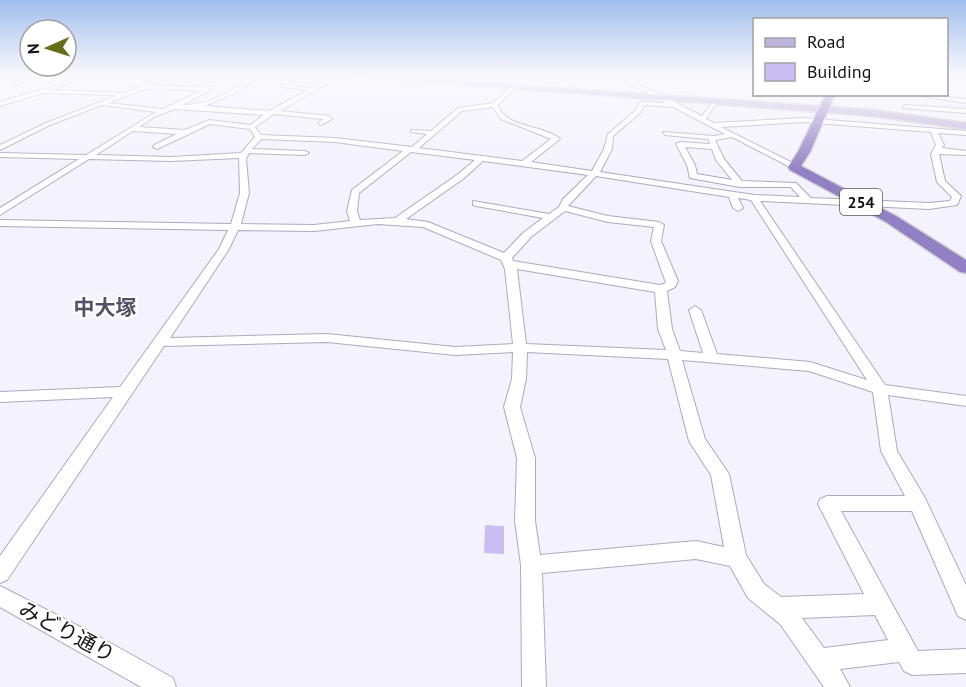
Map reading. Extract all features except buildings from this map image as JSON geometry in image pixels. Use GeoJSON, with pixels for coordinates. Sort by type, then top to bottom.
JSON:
{"type":"FeatureCollection","features":[{"type":"Feature","properties":{"kind":"highway"},"geometry":{"type":"LineString","coordinates":[[794,167],[824,108]]}},
{"type":"Feature","properties":{"kind":"highway","name":"254"},"geometry":{"type":"LineString","coordinates":[[794,167],[862,202],[913,232],[966,268]]}},
{"type":"Feature","properties":{"kind":"main road"},"geometry":{"type":"LineString","coordinates":[[825,108],[966,125]]}},
{"type":"Feature","properties":{"kind":"main road"},"geometry":{"type":"LineString","coordinates":[[825,108],[896,113],[966,125]]}},
{"type":"Feature","properties":{"kind":"street"},"geometry":{"type":"LineString","coordinates":[[0,148],[48,124],[91,108]]}},
{"type":"Feature","properties":{"kind":"street"},"geometry":{"type":"LineString","coordinates":[[132,108],[162,112],[191,108]]}},
{"type":"Feature","properties":{"kind":"street"},"geometry":{"type":"LineString","coordinates":[[173,111],[178,108]]}},
{"type":"Feature","properties":{"kind":"street"},"geometry":{"type":"LineString","coordinates":[[196,117],[216,108]]}},
{"type":"Feature","properties":{"kind":"street"},"geometry":{"type":"LineString","coordinates":[[217,108],[330,118],[321,123]]}},
{"type":"Feature","properties":{"kind":"street"},"geometry":{"type":"LineString","coordinates":[[252,127],[254,123],[279,108]]}},
{"type":"Feature","properties":{"kind":"street"},"geometry":{"type":"LineString","coordinates":[[356,224],[352,211],[355,192],[433,133],[460,109],[468,108]]}},
{"type":"Feature","properties":{"kind":"street"},"geometry":{"type":"LineString","coordinates":[[495,108],[500,117],[536,128],[556,139],[523,164]]}},
{"type":"Feature","properties":{"kind":"street"},"geometry":{"type":"LineString","coordinates":[[534,687],[531,565],[525,521],[526,458],[512,407],[519,379],[520,348],[508,261],[515,246],[563,208],[566,201],[595,173],[608,149],[610,135],[640,108]]}},
{"type":"Feature","properties":{"kind":"street"},"geometry":{"type":"LineString","coordinates":[[681,108],[794,167]]}},
{"type":"Feature","properties":{"kind":"street"},"geometry":{"type":"LineString","coordinates":[[703,119],[711,108]]}},
{"type":"Feature","properties":{"kind":"street"},"geometry":{"type":"LineString","coordinates":[[914,108],[966,111]]}},
{"type":"Feature","properties":{"kind":"street"},"geometry":{"type":"LineString","coordinates":[[0,212],[131,129],[162,112]]}},
{"type":"Feature","properties":{"kind":"street"},"geometry":{"type":"LineString","coordinates":[[886,114],[904,129]]}},
{"type":"Feature","properties":{"kind":"street"},"geometry":{"type":"LineString","coordinates":[[290,123],[302,115]]}},
{"type":"Feature","properties":{"kind":"street"},"geometry":{"type":"LineString","coordinates":[[305,123],[315,117]]}},
{"type":"Feature","properties":{"kind":"street"},"geometry":{"type":"LineString","coordinates":[[714,125],[819,121],[966,133]]}},
{"type":"Feature","properties":{"kind":"street"},"geometry":{"type":"LineString","coordinates":[[157,147],[209,122],[252,127],[259,137]]}},
{"type":"Feature","properties":{"kind":"street"},"geometry":{"type":"LineString","coordinates":[[131,129],[186,132]]}},
{"type":"Feature","properties":{"kind":"street"},"geometry":{"type":"LineString","coordinates":[[412,131],[433,133]]}},
{"type":"Feature","properties":{"kind":"street"},"geometry":{"type":"LineString","coordinates":[[259,137],[323,138],[595,173],[753,198],[929,206],[954,202],[957,196],[941,182],[934,154],[940,145],[934,131]]}},
{"type":"Feature","properties":{"kind":"street"},"geometry":{"type":"LineString","coordinates":[[665,133],[711,137],[733,135]]}},
{"type":"Feature","properties":{"kind":"street"},"geometry":{"type":"LineString","coordinates":[[0,573],[224,249],[243,211],[246,182],[242,163],[246,153],[259,137]]}},
{"type":"Feature","properties":{"kind":"street"},"geometry":{"type":"LineString","coordinates":[[711,137],[727,170],[753,198],[880,389],[889,451],[918,503],[966,609]]}},
{"type":"Feature","properties":{"kind":"street"},"geometry":{"type":"LineString","coordinates":[[714,147],[679,146],[687,155],[693,176],[738,183],[793,185],[807,200]]}},
{"type":"Feature","properties":{"kind":"street"},"geometry":{"type":"LineString","coordinates":[[937,150],[966,153]]}},
{"type":"Feature","properties":{"kind":"street"},"geometry":{"type":"LineString","coordinates":[[0,155],[171,159],[246,153],[305,153]]}},
{"type":"Feature","properties":{"kind":"street"},"geometry":{"type":"LineString","coordinates":[[397,221],[460,177],[482,158]]}},
{"type":"Feature","properties":{"kind":"street"},"geometry":{"type":"LineString","coordinates":[[941,182],[966,189]]}},
{"type":"Feature","properties":{"kind":"street"},"geometry":{"type":"LineString","coordinates":[[732,195],[738,208]]}},
{"type":"Feature","properties":{"kind":"street"},"geometry":{"type":"LineString","coordinates":[[476,203],[552,217]]}},
{"type":"Feature","properties":{"kind":"street"},"geometry":{"type":"LineString","coordinates":[[0,223],[314,228],[397,221],[425,224],[508,261],[661,289],[671,285],[672,281],[656,241],[658,225],[608,219],[563,208]]}},
{"type":"Feature","properties":{"kind":"street"},"geometry":{"type":"LineString","coordinates":[[661,289],[665,328],[697,441],[720,474],[736,558],[756,591],[788,616],[838,687]]}},
{"type":"Feature","properties":{"kind":"street"},"geometry":{"type":"LineString","coordinates":[[695,310],[712,358]]}},
{"type":"Feature","properties":{"kind":"street"},"geometry":{"type":"LineString","coordinates":[[158,342],[327,338],[454,351],[520,348],[674,355],[810,368],[880,389],[966,401]]}},
{"type":"Feature","properties":{"kind":"street"},"geometry":{"type":"LineString","coordinates":[[0,397],[124,392]]}},
{"type":"Feature","properties":{"kind":"street"},"geometry":{"type":"LineString","coordinates":[[918,503],[827,504],[912,663],[966,661]]}},
{"type":"Feature","properties":{"kind":"street"},"geometry":{"type":"LineString","coordinates":[[531,565],[696,550],[736,558]]}},
{"type":"Feature","properties":{"kind":"street","name":"みどり通り"},"geometry":{"type":"LineString","coordinates":[[0,596],[164,687]]}},
{"type":"Feature","properties":{"kind":"street"},"geometry":{"type":"LineString","coordinates":[[777,608],[880,604]]}},
{"type":"Feature","properties":{"kind":"street"},"geometry":{"type":"LineString","coordinates":[[819,660],[905,650]]}},
{"type":"Feature","properties":{"kind":"district","name":"中大塚"},"geometry":{"type":"Point","coordinates":[105,308]}}]}
